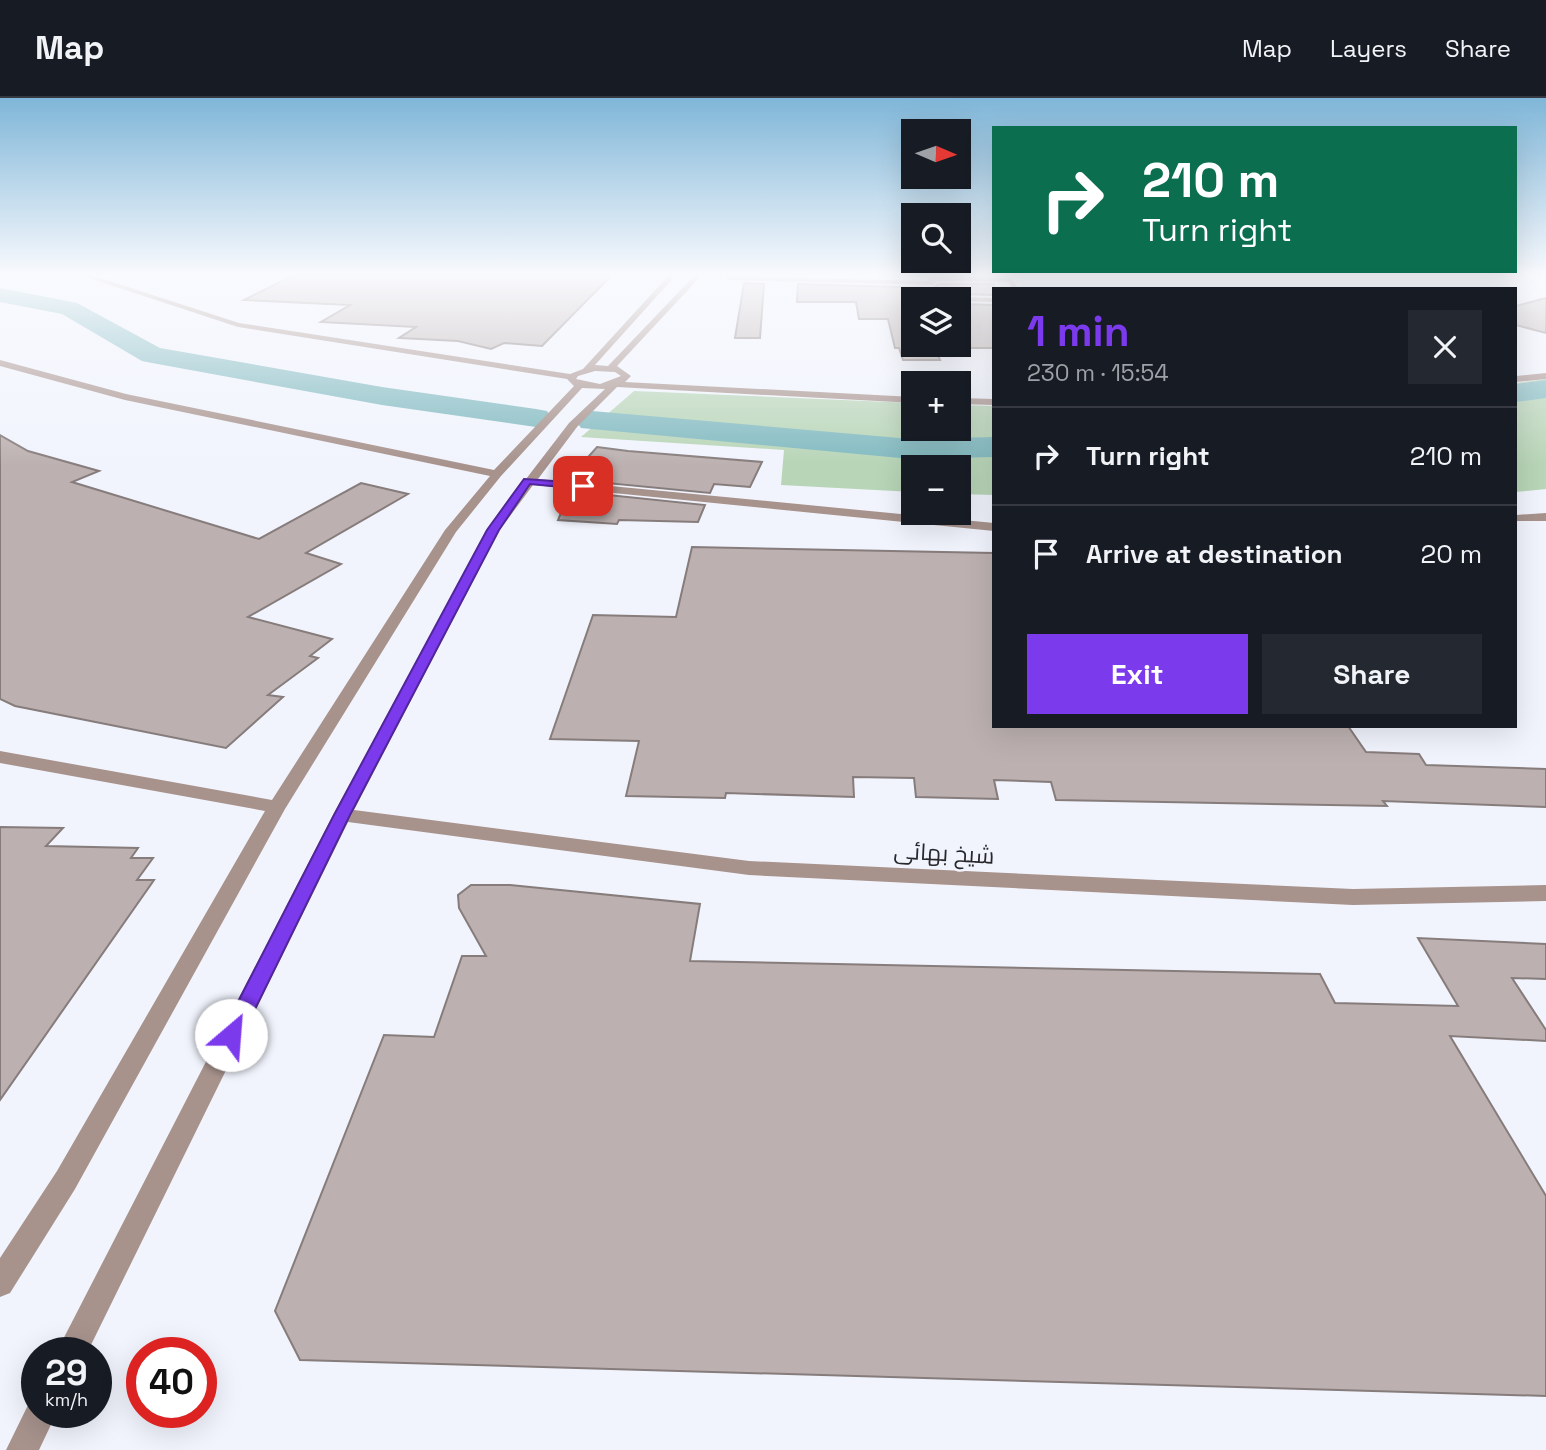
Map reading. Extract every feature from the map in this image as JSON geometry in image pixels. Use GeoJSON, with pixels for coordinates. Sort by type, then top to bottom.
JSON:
{"type":"FeatureCollection","features":[{"type":"Feature","properties":{"kind":"street"},"geometry":{"type":"LineString","coordinates":[[330,339],[615,384],[901,399]]}},
{"type":"Feature","properties":{"kind":"street"},"geometry":{"type":"LineString","coordinates":[[0,1283],[66,1181],[277,807],[451,530],[614,339]]}},
{"type":"Feature","properties":{"kind":"street"},"geometry":{"type":"LineString","coordinates":[[579,377],[611,368],[638,339]]}},
{"type":"Feature","properties":{"kind":"street"},"geometry":{"type":"LineString","coordinates":[[0,363],[125,397],[497,474]]}},
{"type":"Feature","properties":{"kind":"street"},"geometry":{"type":"LineString","coordinates":[[611,368],[626,373],[901,389]]}},
{"type":"Feature","properties":{"kind":"street"},"geometry":{"type":"LineString","coordinates":[[79,1337],[342,815],[493,530],[573,425],[615,384],[625,379],[626,373]]}},
{"type":"Feature","properties":{"kind":"street"},"geometry":{"type":"LineString","coordinates":[[1517,380],[1546,376]]}},
{"type":"Feature","properties":{"kind":"street"},"geometry":{"type":"LineString","coordinates":[[971,391],[992,392]]}},
{"type":"Feature","properties":{"kind":"street"},"geometry":{"type":"LineString","coordinates":[[971,401],[992,402]]}},
{"type":"Feature","properties":{"kind":"street"},"geometry":{"type":"LineString","coordinates":[[528,481],[992,527]]}},
{"type":"Feature","properties":{"kind":"street"},"geometry":{"type":"LineString","coordinates":[[1517,518],[1546,517]]}},
{"type":"Feature","properties":{"kind":"street"},"geometry":{"type":"LineString","coordinates":[[0,757],[277,807]]}},
{"type":"Feature","properties":{"kind":"street","name":"شیخ بهائی"},"geometry":{"type":"LineString","coordinates":[[342,815],[749,869],[1353,897],[1546,893]]}},
{"type":"Feature","properties":{"kind":"street"},"geometry":{"type":"LineString","coordinates":[[22,1450],[33,1428]]}},
{"type":"Feature","properties":{"kind":"green space"},"geometry":{"type":"Polygon","coordinates":[[[1546,379],[1546,489],[1517,492],[1517,383],[1546,379]]]}},
{"type":"Feature","properties":{"kind":"green space"},"geometry":{"type":"Polygon","coordinates":[[[634,391],[901,402],[901,441],[971,441],[971,405],[992,406],[992,495],[971,494],[971,455],[901,455],[901,491],[781,485],[784,450],[581,437],[634,391]]]}},
{"type":"Feature","properties":{"kind":"building"},"geometry":{"type":"Polygon","coordinates":[[[421,339],[549,339],[542,346],[504,343],[491,349],[458,341],[421,339]]]}},
{"type":"Feature","properties":{"kind":"building"},"geometry":{"type":"Polygon","coordinates":[[[893,339],[901,339],[901,354],[899,348],[895,348],[893,339]]]}},
{"type":"Feature","properties":{"kind":"building"},"geometry":{"type":"Polygon","coordinates":[[[971,339],[992,339],[992,348],[971,348],[971,339]]]}},
{"type":"Feature","properties":{"kind":"building"},"geometry":{"type":"Polygon","coordinates":[[[902,357],[939,357],[940,360],[903,360],[902,357]]]}},
{"type":"Feature","properties":{"kind":"building"},"geometry":{"type":"Polygon","coordinates":[[[0,435],[28,451],[99,471],[72,482],[259,539],[361,483],[408,494],[306,553],[341,564],[248,617],[332,639],[310,656],[318,658],[268,695],[283,697],[226,748],[15,706],[0,699],[0,435]]]}},
{"type":"Feature","properties":{"kind":"building"},"geometry":{"type":"Polygon","coordinates":[[[597,447],[762,462],[750,487],[714,484],[710,493],[575,480],[581,465],[597,447]]]}},
{"type":"Feature","properties":{"kind":"building"},"geometry":{"type":"Polygon","coordinates":[[[570,491],[705,505],[698,522],[619,520],[617,524],[558,520],[570,491]]]}},
{"type":"Feature","properties":{"kind":"building"},"geometry":{"type":"Polygon","coordinates":[[[692,547],[992,553],[992,728],[1349,728],[1366,752],[1419,754],[1426,765],[1546,769],[1546,807],[1383,801],[1387,806],[1056,800],[1051,782],[994,780],[998,799],[916,797],[914,778],[853,777],[854,797],[726,793],[725,798],[626,796],[639,741],[550,739],[593,615],[676,617],[692,547]]]}},
{"type":"Feature","properties":{"kind":"building"},"geometry":{"type":"Polygon","coordinates":[[[0,827],[63,828],[46,846],[138,848],[131,858],[153,858],[137,880],[154,880],[0,1100],[0,827]]]}},
{"type":"Feature","properties":{"kind":"building"},"geometry":{"type":"Polygon","coordinates":[[[471,885],[510,885],[700,904],[690,961],[1320,974],[1335,1003],[1458,1006],[1418,938],[1546,944],[1546,979],[1512,978],[1546,1030],[1546,1041],[1450,1036],[1546,1196],[1546,1396],[300,1360],[275,1311],[384,1035],[434,1037],[462,956],[486,956],[459,908],[458,895],[471,885]]]}},
{"type":"Feature","properties":{"kind":"waterway"},"geometry":{"type":"LineString","coordinates":[[124,339],[152,355],[382,396],[536,418]]}},
{"type":"Feature","properties":{"kind":"waterway"},"geometry":{"type":"LineString","coordinates":[[1517,393],[1546,389]]}},
{"type":"Feature","properties":{"kind":"waterway"},"geometry":{"type":"LineString","coordinates":[[592,421],[911,449],[992,447]]}},
{"type":"Feature","properties":{"kind":"route"},"geometry":{"type":"LineString","coordinates":[[231,1035],[342,815],[493,530],[528,481],[583,486]]}}]}
